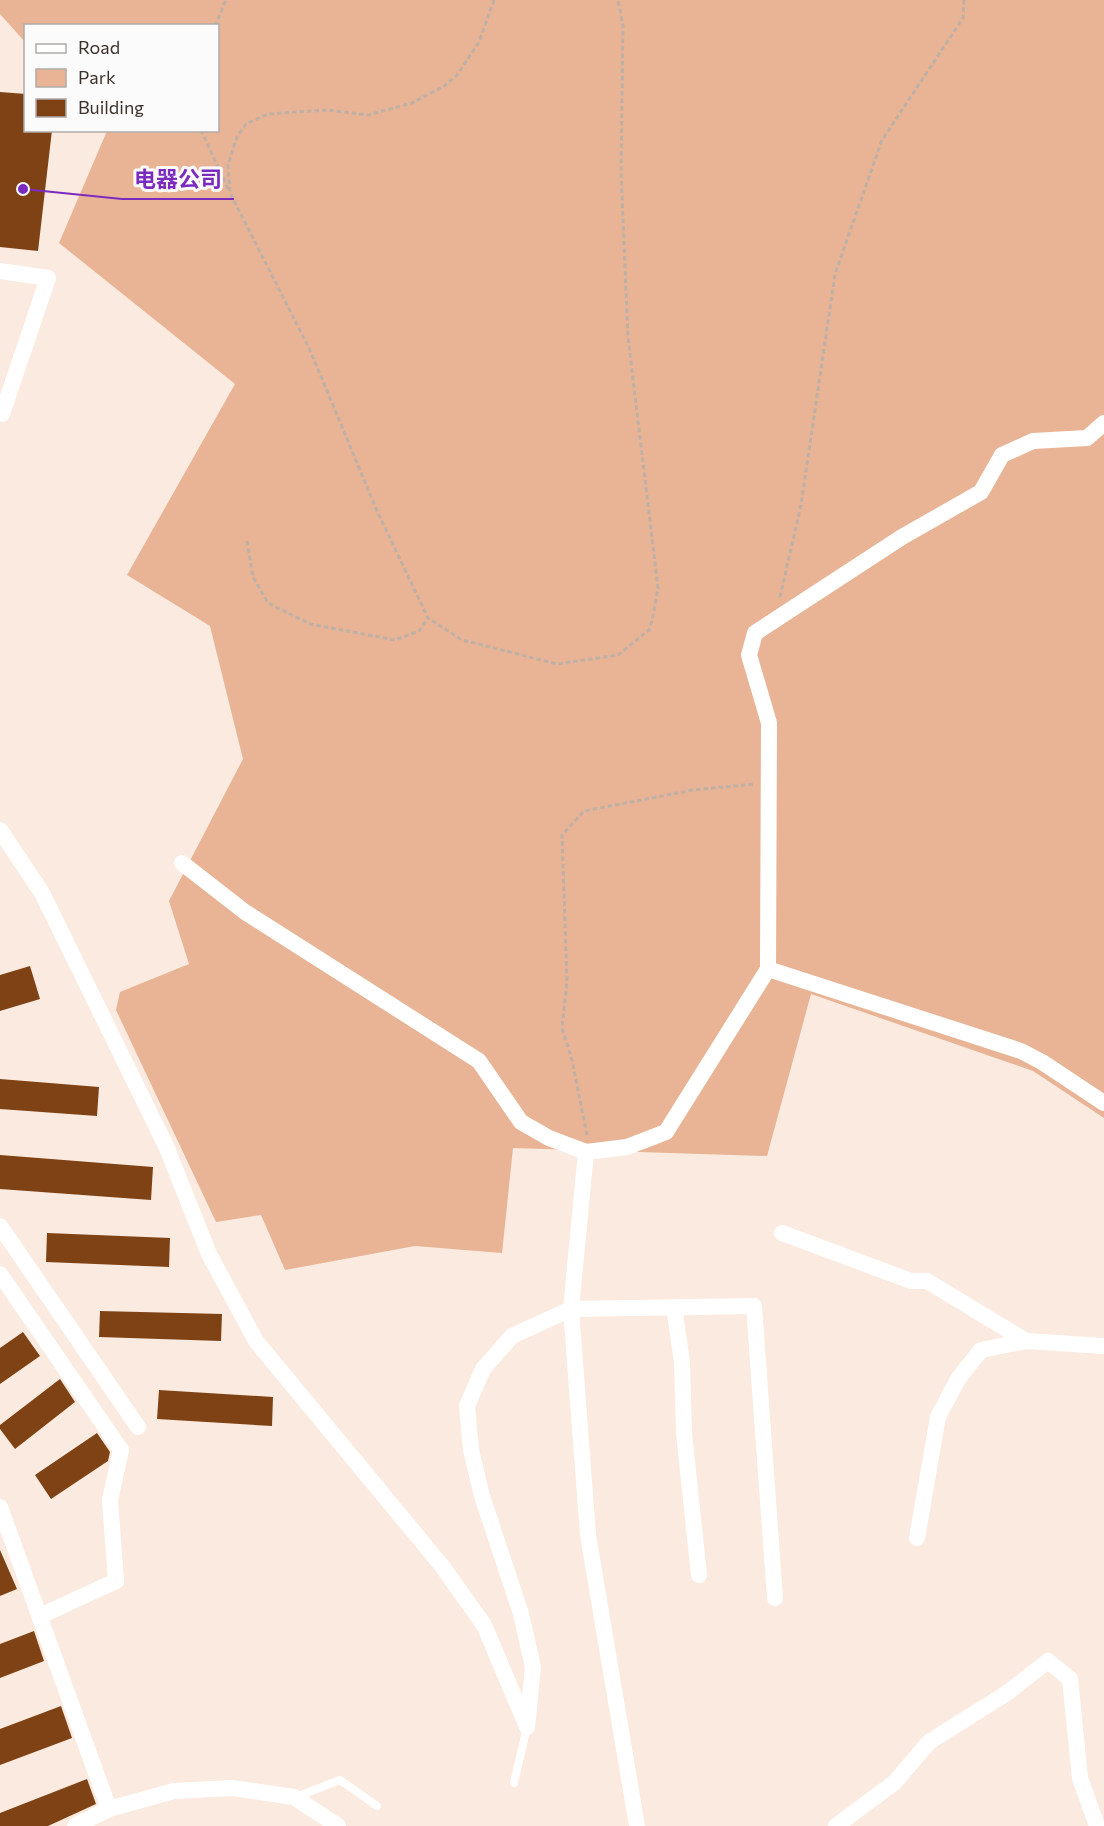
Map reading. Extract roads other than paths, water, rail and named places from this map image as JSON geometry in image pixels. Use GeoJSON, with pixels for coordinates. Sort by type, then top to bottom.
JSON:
{"type":"FeatureCollection","features":[{"type":"Feature","properties":{"kind":"street"},"geometry":{"type":"LineString","coordinates":[[0,271],[48,278],[2,414]]}},
{"type":"Feature","properties":{"kind":"street"},"geometry":{"type":"LineString","coordinates":[[182,863],[245,912],[479,1061],[521,1122],[549,1138],[586,1152],[627,1147],[666,1132],[768,969],[769,723],[749,655],[755,633],[902,537],[981,492],[1002,455],[1033,441],[1087,438],[1104,423]]}},
{"type":"Feature","properties":{"kind":"street"},"geometry":{"type":"LineString","coordinates":[[0,830],[42,893],[166,1146],[209,1254],[256,1341],[435,1557],[484,1625],[528,1727]]}},
{"type":"Feature","properties":{"kind":"street"},"geometry":{"type":"LineString","coordinates":[[768,969],[1021,1051],[1042,1062],[1104,1103]]}},
{"type":"Feature","properties":{"kind":"street"},"geometry":{"type":"LineString","coordinates":[[586,1152],[571,1309],[588,1535],[637,1826]]}},
{"type":"Feature","properties":{"kind":"street"},"geometry":{"type":"LineString","coordinates":[[0,1226],[138,1427]]}},
{"type":"Feature","properties":{"kind":"street"},"geometry":{"type":"LineString","coordinates":[[782,1233],[911,1281],[927,1281],[1026,1341]]}},
{"type":"Feature","properties":{"kind":"street"},"geometry":{"type":"LineString","coordinates":[[0,1274],[121,1450],[110,1500],[116,1581],[40,1616]]}},
{"type":"Feature","properties":{"kind":"street"},"geometry":{"type":"LineString","coordinates":[[528,1727],[534,1666],[521,1614],[482,1496],[471,1450],[467,1406],[483,1369],[512,1336],[571,1309],[754,1306],[775,1598]]}},
{"type":"Feature","properties":{"kind":"street"},"geometry":{"type":"LineString","coordinates":[[674,1307],[682,1362],[684,1433],[699,1575]]}},
{"type":"Feature","properties":{"kind":"street"},"geometry":{"type":"LineString","coordinates":[[917,1538],[938,1417],[958,1379],[981,1350],[1026,1341],[1104,1346]]}},
{"type":"Feature","properties":{"kind":"street"},"geometry":{"type":"LineString","coordinates":[[0,1507],[109,1809]]}},
{"type":"Feature","properties":{"kind":"street"},"geometry":{"type":"LineString","coordinates":[[836,1826],[896,1782],[929,1742],[1006,1693],[1048,1660],[1070,1679],[1080,1778],[1097,1826]]}},
{"type":"Feature","properties":{"kind":"street"},"geometry":{"type":"LineString","coordinates":[[75,1826],[109,1809],[174,1791],[232,1788],[294,1797],[338,1826]]}},
{"type":"Feature","properties":{"kind":"lane"},"geometry":{"type":"LineString","coordinates":[[514,1783],[528,1727]]}},
{"type":"Feature","properties":{"kind":"lane"},"geometry":{"type":"LineString","coordinates":[[294,1797],[340,1780],[377,1806]]}},
{"type":"Feature","properties":{"kind":"place","name":"电器公司"},"geometry":{"type":"Point","coordinates":[23,189]}}]}
